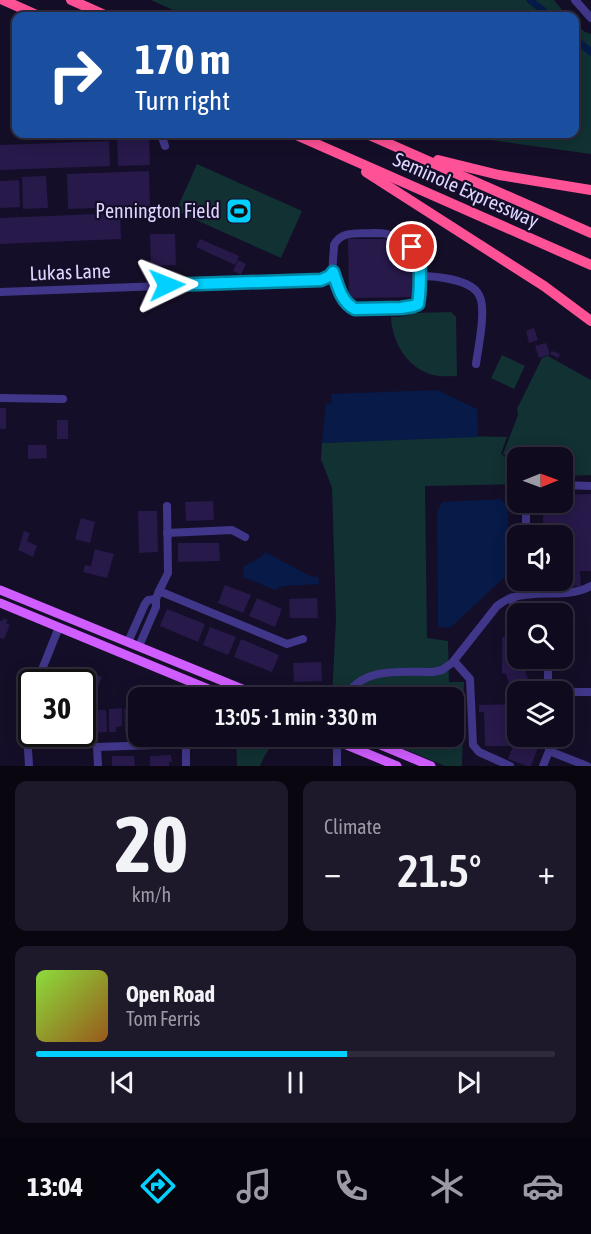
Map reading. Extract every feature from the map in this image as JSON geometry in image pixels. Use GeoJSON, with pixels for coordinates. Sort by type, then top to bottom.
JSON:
{"type":"FeatureCollection","features":[{"type":"Feature","properties":{"kind":"highway"},"geometry":{"type":"LineString","coordinates":[[3,0],[30,12]]}},
{"type":"Feature","properties":{"kind":"highway"},"geometry":{"type":"LineString","coordinates":[[71,0],[98,12]]}},
{"type":"Feature","properties":{"kind":"highway","name":"Seminole Expressway"},"geometry":{"type":"LineString","coordinates":[[303,138],[591,265]]}},
{"type":"Feature","properties":{"kind":"highway","name":"Seminole Expressway"},"geometry":{"type":"LineString","coordinates":[[375,138],[591,233]]}},
{"type":"Feature","properties":{"kind":"highway"},"geometry":{"type":"LineString","coordinates":[[405,151],[499,175],[591,190]]}},
{"type":"Feature","properties":{"kind":"highway"},"geometry":{"type":"LineString","coordinates":[[335,152],[544,286],[591,321]]}},
{"type":"Feature","properties":{"kind":"main road"},"geometry":{"type":"LineString","coordinates":[[0,590],[238,687]]}},
{"type":"Feature","properties":{"kind":"main road"},"geometry":{"type":"LineString","coordinates":[[0,603],[201,686]]}},
{"type":"Feature","properties":{"kind":"main road"},"geometry":{"type":"LineString","coordinates":[[106,647],[128,649],[139,646]]}},
{"type":"Feature","properties":{"kind":"main road"},"geometry":{"type":"LineString","coordinates":[[355,747],[398,766]]}},
{"type":"Feature","properties":{"kind":"main road"},"geometry":{"type":"LineString","coordinates":[[385,747],[431,766]]}},
{"type":"Feature","properties":{"kind":"street"},"geometry":{"type":"LineString","coordinates":[[575,0],[591,18]]}},
{"type":"Feature","properties":{"kind":"street"},"geometry":{"type":"LineString","coordinates":[[162,138],[165,146]]}},
{"type":"Feature","properties":{"kind":"street"},"geometry":{"type":"LineString","coordinates":[[346,234],[386,234],[415,250],[419,276],[419,302],[416,305],[401,308],[355,309],[348,306],[333,272],[334,245],[339,237],[346,234]]}},
{"type":"Feature","properties":{"kind":"street","name":"Lukas Lane"},"geometry":{"type":"LineString","coordinates":[[0,292],[321,280],[333,272]]}},
{"type":"Feature","properties":{"kind":"street"},"geometry":{"type":"LineString","coordinates":[[419,276],[440,276],[453,279],[474,289],[479,294],[482,317],[476,364]]}},
{"type":"Feature","properties":{"kind":"street"},"geometry":{"type":"LineString","coordinates":[[0,398],[63,399]]}},
{"type":"Feature","properties":{"kind":"street"},"geometry":{"type":"LineString","coordinates":[[573,485],[591,486]]}},
{"type":"Feature","properties":{"kind":"street"},"geometry":{"type":"LineString","coordinates":[[139,646],[168,573],[167,506]]}},
{"type":"Feature","properties":{"kind":"street"},"geometry":{"type":"LineString","coordinates":[[167,532],[232,530],[246,537]]}},
{"type":"Feature","properties":{"kind":"street"},"geometry":{"type":"LineString","coordinates":[[353,687],[363,678],[374,674],[433,672],[442,669],[453,661],[497,606],[511,598],[528,594],[576,592],[591,586]]}},
{"type":"Feature","properties":{"kind":"street"},"geometry":{"type":"LineString","coordinates":[[547,594],[547,603]]}},
{"type":"Feature","properties":{"kind":"street"},"geometry":{"type":"LineString","coordinates":[[128,642],[148,600],[158,595],[287,644],[303,639]]}},
{"type":"Feature","properties":{"kind":"street"},"geometry":{"type":"LineString","coordinates":[[511,598],[513,603]]}},
{"type":"Feature","properties":{"kind":"street"},"geometry":{"type":"LineString","coordinates":[[143,608],[153,612]]}},
{"type":"Feature","properties":{"kind":"street"},"geometry":{"type":"LineString","coordinates":[[41,669],[59,627]]}},
{"type":"Feature","properties":{"kind":"street"},"geometry":{"type":"LineString","coordinates":[[453,661],[470,679],[473,745],[479,752],[510,766]]}},
{"type":"Feature","properties":{"kind":"street"},"geometry":{"type":"LineString","coordinates":[[573,692],[591,692]]}},
{"type":"Feature","properties":{"kind":"street"},"geometry":{"type":"LineString","coordinates":[[98,766],[97,747],[128,745]]}},
{"type":"Feature","properties":{"kind":"street"},"geometry":{"type":"LineString","coordinates":[[29,747],[29,766]]}},
{"type":"Feature","properties":{"kind":"street"},"geometry":{"type":"LineString","coordinates":[[186,747],[186,766]]}},
{"type":"Feature","properties":{"kind":"street"},"geometry":{"type":"LineString","coordinates":[[337,747],[337,766]]}},
{"type":"Feature","properties":{"kind":"street"},"geometry":{"type":"LineString","coordinates":[[543,766],[549,747]]}},
{"type":"Feature","properties":{"kind":"street"},"geometry":{"type":"LineString","coordinates":[[549,751],[586,766]]}},
{"type":"Feature","properties":{"kind":"green space"},"geometry":{"type":"Polygon","coordinates":[[[151,0],[554,0],[564,12],[177,12],[151,0]]]}},
{"type":"Feature","properties":{"kind":"green space"},"geometry":{"type":"Polygon","coordinates":[[[579,27],[591,34],[591,154],[480,138],[579,138],[579,27]]]}},
{"type":"Feature","properties":{"kind":"green space","name":"Pennington Field"},"geometry":{"type":"Polygon","coordinates":[[[197,164],[302,211],[281,258],[176,211],[197,164]]]}},
{"type":"Feature","properties":{"kind":"green space"},"geometry":{"type":"Polygon","coordinates":[[[451,312],[456,317],[457,376],[433,375],[424,372],[403,353],[394,336],[391,317],[401,317],[412,313],[451,312]]]}},
{"type":"Feature","properties":{"kind":"green space"},"geometry":{"type":"Polygon","coordinates":[[[502,355],[525,366],[514,389],[491,378],[502,355]]]}},
{"type":"Feature","properties":{"kind":"green space"},"geometry":{"type":"Polygon","coordinates":[[[548,356],[591,380],[591,475],[573,476],[573,447],[507,447],[507,457],[503,454],[518,415],[517,409],[542,358],[548,356]]]}},
{"type":"Feature","properties":{"kind":"green space"},"geometry":{"type":"Polygon","coordinates":[[[462,436],[507,437],[501,454],[507,458],[507,484],[425,486],[427,638],[448,641],[449,682],[464,682],[464,687],[333,687],[336,618],[332,488],[321,459],[322,443],[462,436]]]}},
{"type":"Feature","properties":{"kind":"green space"},"geometry":{"type":"Polygon","coordinates":[[[236,747],[270,747],[260,766],[237,766],[236,747]]]}},
{"type":"Feature","properties":{"kind":"green space"},"geometry":{"type":"Polygon","coordinates":[[[400,747],[462,747],[462,766],[445,766],[400,747]]]}},
{"type":"Feature","properties":{"kind":"water"},"geometry":{"type":"Polygon","coordinates":[[[437,390],[477,409],[478,437],[322,443],[326,404],[332,403],[331,394],[437,390]]]}},
{"type":"Feature","properties":{"kind":"water"},"geometry":{"type":"Polygon","coordinates":[[[501,499],[507,506],[508,513],[507,575],[448,628],[438,627],[437,512],[442,502],[501,499]]]}},
{"type":"Feature","properties":{"kind":"water"},"geometry":{"type":"Polygon","coordinates":[[[265,552],[312,577],[318,576],[319,584],[283,586],[275,590],[243,577],[244,566],[261,557],[265,552]]]}},
{"type":"Feature","properties":{"kind":"building"},"geometry":{"type":"Polygon","coordinates":[[[117,138],[149,138],[150,165],[118,166],[117,138]]]}},
{"type":"Feature","properties":{"kind":"building"},"geometry":{"type":"Polygon","coordinates":[[[109,141],[110,166],[0,170],[0,145],[109,141]]]}},
{"type":"Feature","properties":{"kind":"building"},"geometry":{"type":"Polygon","coordinates":[[[149,171],[150,206],[68,209],[67,174],[149,171]]]}},
{"type":"Feature","properties":{"kind":"building"},"geometry":{"type":"Polygon","coordinates":[[[46,176],[48,208],[23,209],[22,177],[46,176]]]}},
{"type":"Feature","properties":{"kind":"building"},"geometry":{"type":"Polygon","coordinates":[[[19,180],[20,207],[0,208],[0,181],[19,180]]]}},
{"type":"Feature","properties":{"kind":"building"},"geometry":{"type":"Polygon","coordinates":[[[120,213],[121,239],[0,244],[0,218],[120,213]]]}},
{"type":"Feature","properties":{"kind":"building"},"geometry":{"type":"Polygon","coordinates":[[[150,234],[175,234],[176,265],[151,266],[150,234]]]}},
{"type":"Feature","properties":{"kind":"building"},"geometry":{"type":"Polygon","coordinates":[[[200,239],[239,256],[235,265],[196,247],[200,239]]]}},
{"type":"Feature","properties":{"kind":"building"},"geometry":{"type":"Polygon","coordinates":[[[348,239],[386,239],[415,256],[416,297],[349,298],[348,239]]]}},
{"type":"Feature","properties":{"kind":"building"},"geometry":{"type":"Polygon","coordinates":[[[238,260],[246,264],[241,275],[233,271],[238,260]]]}},
{"type":"Feature","properties":{"kind":"building"},"geometry":{"type":"Polygon","coordinates":[[[534,328],[538,340],[529,343],[526,331],[534,328]]]}},
{"type":"Feature","properties":{"kind":"building"},"geometry":{"type":"Polygon","coordinates":[[[546,343],[550,354],[539,358],[535,346],[546,343]]]}},
{"type":"Feature","properties":{"kind":"building"},"geometry":{"type":"Polygon","coordinates":[[[552,351],[560,354],[558,358],[550,354],[552,351]]]}},
{"type":"Feature","properties":{"kind":"building"},"geometry":{"type":"Polygon","coordinates":[[[0,408],[6,408],[6,429],[0,429],[0,408]]]}},
{"type":"Feature","properties":{"kind":"building"},"geometry":{"type":"Polygon","coordinates":[[[57,420],[68,420],[68,439],[57,439],[57,420]]]}},
{"type":"Feature","properties":{"kind":"building"},"geometry":{"type":"Polygon","coordinates":[[[28,445],[46,445],[47,458],[28,459],[28,445]]]}},
{"type":"Feature","properties":{"kind":"building"},"geometry":{"type":"Polygon","coordinates":[[[591,494],[591,571],[580,571],[581,586],[573,586],[573,525],[543,525],[543,513],[573,513],[573,495],[591,494]]]}},
{"type":"Feature","properties":{"kind":"building"},"geometry":{"type":"Polygon","coordinates":[[[213,501],[214,520],[186,521],[185,502],[213,501]]]}},
{"type":"Feature","properties":{"kind":"building"},"geometry":{"type":"Polygon","coordinates":[[[138,511],[157,511],[158,552],[139,553],[138,511]]]}},
{"type":"Feature","properties":{"kind":"building"},"geometry":{"type":"Polygon","coordinates":[[[81,518],[95,522],[90,543],[75,539],[81,518]]]}},
{"type":"Feature","properties":{"kind":"building"},"geometry":{"type":"Polygon","coordinates":[[[24,531],[30,533],[27,541],[37,546],[33,557],[18,550],[24,531]]]}},
{"type":"Feature","properties":{"kind":"building"},"geometry":{"type":"Polygon","coordinates":[[[178,543],[219,543],[220,561],[178,562],[178,543]]]}},
{"type":"Feature","properties":{"kind":"building"},"geometry":{"type":"Polygon","coordinates":[[[95,549],[114,554],[107,578],[83,572],[85,565],[91,566],[95,549]]]}},
{"type":"Feature","properties":{"kind":"building"},"geometry":{"type":"Polygon","coordinates":[[[225,585],[251,595],[243,613],[218,603],[225,585]]]}},
{"type":"Feature","properties":{"kind":"building"},"geometry":{"type":"Polygon","coordinates":[[[257,598],[282,609],[275,627],[249,616],[257,598]]]}},
{"type":"Feature","properties":{"kind":"building"},"geometry":{"type":"Polygon","coordinates":[[[317,598],[318,618],[290,618],[289,599],[317,598]]]}},
{"type":"Feature","properties":{"kind":"building"},"geometry":{"type":"Polygon","coordinates":[[[167,609],[205,624],[198,642],[160,626],[167,609]]]}},
{"type":"Feature","properties":{"kind":"building"},"geometry":{"type":"Polygon","coordinates":[[[3,618],[8,620],[6,623],[10,625],[4,639],[0,638],[0,621],[3,618]]]}},
{"type":"Feature","properties":{"kind":"building"},"geometry":{"type":"Polygon","coordinates":[[[210,627],[236,637],[228,655],[203,645],[210,627]]]}},
{"type":"Feature","properties":{"kind":"building"},"geometry":{"type":"Polygon","coordinates":[[[507,632],[507,669],[526,669],[529,681],[508,681],[506,674],[502,673],[502,637],[506,637],[507,632]]]}},
{"type":"Feature","properties":{"kind":"building"},"geometry":{"type":"Polygon","coordinates":[[[241,639],[279,655],[272,672],[234,657],[241,639]]]}},
{"type":"Feature","properties":{"kind":"building"},"geometry":{"type":"Polygon","coordinates":[[[321,662],[322,681],[294,682],[293,663],[321,662]]]}},
{"type":"Feature","properties":{"kind":"building"},"geometry":{"type":"Polygon","coordinates":[[[96,675],[102,677],[96,693],[96,675]]]}},
{"type":"Feature","properties":{"kind":"building"},"geometry":{"type":"Polygon","coordinates":[[[507,704],[507,746],[485,746],[484,712],[479,712],[479,705],[507,704]]]}},
{"type":"Feature","properties":{"kind":"building"},"geometry":{"type":"Polygon","coordinates":[[[122,708],[122,726],[116,727],[116,732],[109,732],[109,709],[122,708]]]}},
{"type":"Feature","properties":{"kind":"building"},"geometry":{"type":"Polygon","coordinates":[[[124,709],[128,709],[128,732],[125,732],[124,709]]]}},
{"type":"Feature","properties":{"kind":"building"},"geometry":{"type":"Polygon","coordinates":[[[96,710],[106,710],[107,732],[96,733],[96,710]]]}},
{"type":"Feature","properties":{"kind":"building"},"geometry":{"type":"Polygon","coordinates":[[[513,747],[538,747],[531,766],[508,759],[513,747]]]}},
{"type":"Feature","properties":{"kind":"building"},"geometry":{"type":"Polygon","coordinates":[[[171,755],[172,762],[169,762],[169,766],[150,766],[150,756],[171,755]]]}},
{"type":"Feature","properties":{"kind":"building"},"geometry":{"type":"Polygon","coordinates":[[[112,756],[134,756],[135,766],[112,766],[112,756]]]}},
{"type":"Feature","properties":{"kind":"waterway"},"geometry":{"type":"LineString","coordinates":[[530,0],[545,12]]}},
{"type":"Feature","properties":{"kind":"waterway"},"geometry":{"type":"LineString","coordinates":[[579,42],[591,52]]}},
{"type":"Feature","properties":{"kind":"place","name":"Pennington Field"},"geometry":{"type":"Point","coordinates":[239,211]}},
{"type":"Feature","properties":{"kind":"route"},"geometry":{"type":"LineString","coordinates":[[167,285],[321,280],[333,272],[348,306],[355,309],[401,308],[413,306],[419,302],[418,259],[412,247]]}}]}
